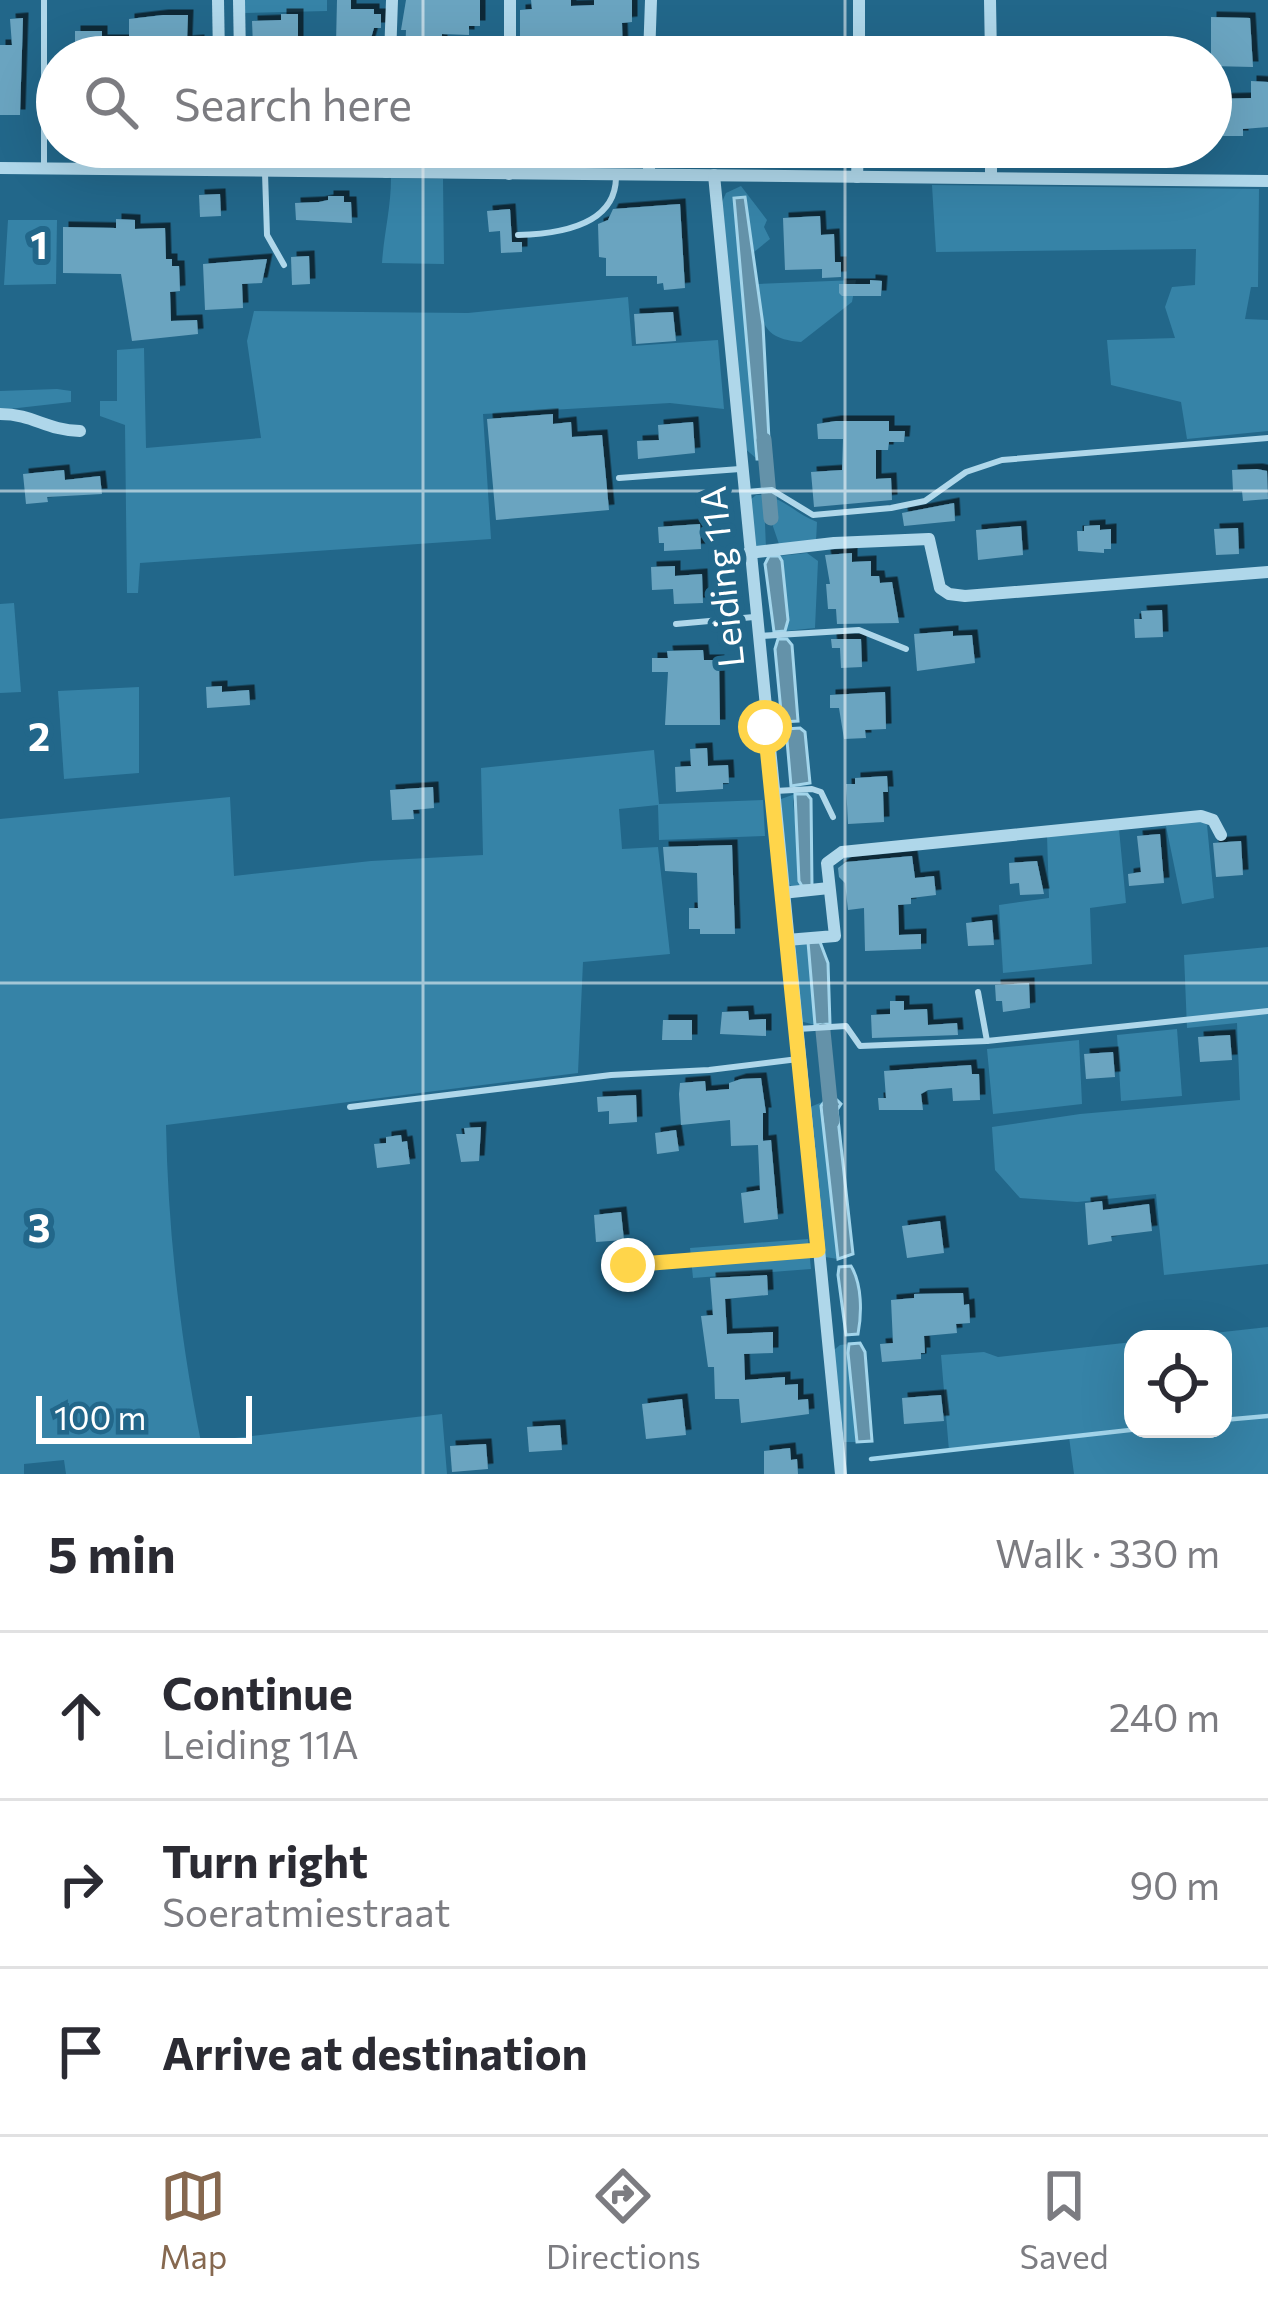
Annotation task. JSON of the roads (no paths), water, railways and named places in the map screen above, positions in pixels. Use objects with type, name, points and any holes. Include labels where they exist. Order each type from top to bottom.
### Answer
[{"type":"street","points":[[218,0],[219,36]]},
{"type":"street","points":[[239,0],[240,36]]},
{"type":"street","points":[[391,36],[392,0]]},
{"type":"street","points":[[510,0],[510,36]]},
{"type":"street","points":[[650,36],[651,0]]},
{"type":"street","points":[[859,0],[860,36]]},
{"type":"street","points":[[991,0],[991,36]]},
{"type":"street","points":[[0,168],[36,167]]},
{"type":"street","points":[[132,168],[1268,182]]},
{"type":"street","points":[[386,168],[386,172]]},
{"type":"street","points":[[509,168],[509,174]]},
{"type":"street","points":[[649,168],[649,174]]},
{"type":"street","points":[[857,168],[857,177]]},
{"type":"street","points":[[991,168],[991,178]]},
{"type":"street","name":"Leiding 11A","points":[[714,175],[841,1474]]},
{"type":"street","points":[[0,413],[24,414],[52,430],[80,431]]},
{"type":"street","points":[[751,553],[929,539],[940,588],[964,596],[1268,572]]},
{"type":"street","points":[[792,939],[835,936],[822,888],[827,863],[842,852],[1202,816],[1213,820],[1220,835]]},
{"type":"street","points":[[786,892],[822,888]]},
{"type":"lane","points":[[44,0],[44,36]]},
{"type":"lane","points":[[265,170],[267,235],[284,265]]},
{"type":"lane","points":[[518,235],[550,234],[590,219],[613,197],[616,174]]},
{"type":"lane","points":[[742,492],[772,490],[813,515],[891,508],[925,501],[980,464],[1268,438]]},
{"type":"lane","points":[[619,478],[740,469]]},
{"type":"lane","points":[[676,624],[754,617]]},
{"type":"lane","points":[[757,637],[859,630],[906,649]]},
{"type":"lane","points":[[772,792],[821,792],[833,817]]},
{"type":"lane","points":[[979,992],[987,1041]]},
{"type":"lane","points":[[801,1029],[846,1026],[860,1046],[987,1041],[1268,1011]]},
{"type":"lane","points":[[350,1107],[798,1059]]},
{"type":"lane","points":[[628,1265],[818,1250]]},
{"type":"waterway","points":[[764,440],[771,518]]},
{"type":"waterway","points":[[823,1031],[832,1121]]},
{"type":"waterway","points":[[1232,1419],[1268,1416]]},
{"type":"waterway","points":[[871,1459],[1124,1431]]}]
